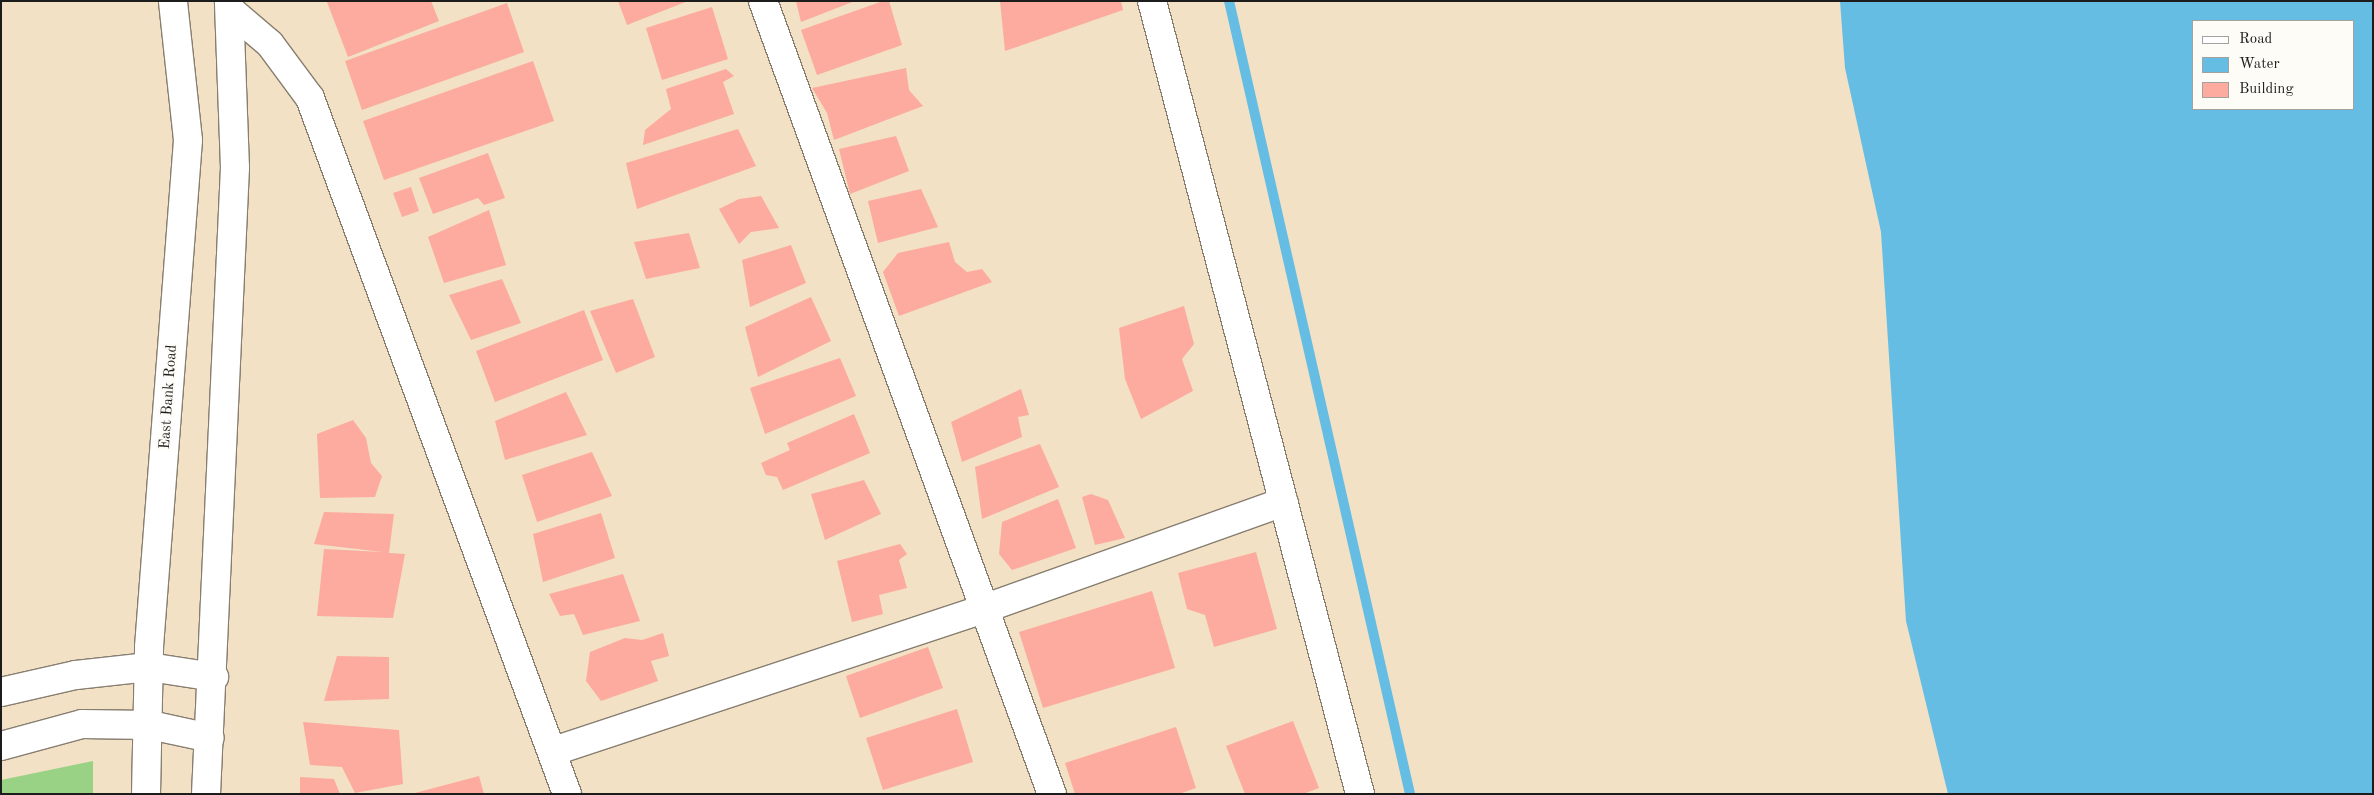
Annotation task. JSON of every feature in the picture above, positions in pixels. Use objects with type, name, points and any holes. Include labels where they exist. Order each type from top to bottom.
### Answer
[{"type":"street","name":"East Bank Road","points":[[146,794],[150,725],[149,667],[188,140],[173,1]]},
{"type":"street","points":[[763,1],[1052,794]]},
{"type":"street","points":[[1152,1],[1360,794]]},
{"type":"street","points":[[206,794],[214,677],[235,168],[229,6]]},
{"type":"street","points":[[229,6],[270,44],[310,98],[554,750],[567,794]]},
{"type":"street","points":[[554,750],[984,609],[1284,502]]},
{"type":"street","points":[[1,692],[76,675],[149,667],[214,677]]},
{"type":"street","points":[[1,746],[82,724],[150,725],[210,738]]},
{"type":"green space","points":[[93,761],[93,794],[1,794],[1,780]]},
{"type":"water","points":[[1840,1],[2373,1],[2373,794],[1948,794],[1906,621],[1881,232],[1845,68]]},
{"type":"building","points":[[431,1],[439,21],[348,57],[327,2]]},
{"type":"building","points":[[618,1],[688,1],[627,25]]},
{"type":"building","points":[[796,1],[855,1],[801,22]]},
{"type":"building","points":[[883,1],[889,1],[902,45],[817,75],[801,30]]},
{"type":"building","points":[[1000,1],[1121,1],[1123,10],[1005,51]]},
{"type":"building","points":[[507,3],[524,52],[362,110],[345,61]]},
{"type":"building","points":[[712,7],[728,59],[662,80],[646,28]]},
{"type":"building","points":[[533,61],[554,121],[384,180],[363,121]]},
{"type":"building","points":[[906,68],[909,90],[923,106],[834,140],[827,113],[812,88]]},
{"type":"building","points":[[726,69],[734,76],[723,82],[734,114],[643,145],[645,130],[671,109],[666,89]]},
{"type":"building","points":[[738,129],[756,166],[637,209],[626,163]]},
{"type":"building","points":[[896,136],[909,171],[850,194],[839,149]]},
{"type":"building","points":[[488,153],[505,198],[484,205],[478,198],[433,214],[419,178]]},
{"type":"building","points":[[411,187],[419,211],[402,217],[393,193]]},
{"type":"building","points":[[921,189],[938,227],[878,243],[868,201]]},
{"type":"building","points":[[761,196],[779,228],[751,232],[739,244],[719,209],[739,199]]},
{"type":"building","points":[[489,210],[506,265],[444,283],[428,237]]},
{"type":"building","points":[[689,233],[700,268],[646,279],[634,242]]},
{"type":"building","points":[[949,242],[955,262],[967,272],[982,269],[992,282],[899,316],[883,272],[898,253]]},
{"type":"building","points":[[791,245],[806,283],[750,307],[742,260]]},
{"type":"building","points":[[502,279],[521,323],[471,340],[449,295]]},
{"type":"building","points":[[811,297],[831,341],[758,377],[745,327]]},
{"type":"building","points":[[633,299],[655,357],[616,373],[590,311]]},
{"type":"building","points":[[1184,306],[1194,344],[1182,359],[1193,391],[1141,419],[1125,379],[1119,328]]},
{"type":"building","points":[[584,310],[603,360],[495,402],[476,351]]},
{"type":"building","points":[[840,358],[856,396],[765,434],[750,388]]},
{"type":"building","points":[[1021,389],[1029,415],[1018,417],[1022,437],[962,462],[951,422]]},
{"type":"building","points":[[566,392],[587,435],[505,460],[495,421]]},
{"type":"building","points":[[854,414],[870,453],[783,490],[777,477],[766,475],[761,463],[790,450],[787,443]]},
{"type":"building","points":[[353,420],[366,438],[371,463],[382,476],[375,497],[320,498],[317,434]]},
{"type":"building","points":[[1040,444],[1059,487],[982,519],[975,467]]},
{"type":"building","points":[[592,452],[612,496],[537,522],[522,475]]},
{"type":"building","points":[[864,480],[881,514],[825,540],[811,494]]},
{"type":"building","points":[[1091,494],[1108,500],[1125,538],[1095,545],[1082,497]]},
{"type":"building","points":[[1058,499],[1076,548],[1012,570],[999,554],[1002,522]]},
{"type":"building","points":[[324,512],[394,514],[389,553],[405,554],[393,618],[317,616],[324,549],[383,552],[314,544]]},
{"type":"building","points":[[601,513],[615,558],[543,582],[533,534]]},
{"type":"building","points":[[900,544],[907,554],[899,560],[907,588],[879,595],[883,614],[852,622],[837,561]]},
{"type":"building","points":[[1256,552],[1277,629],[1214,647],[1205,615],[1187,609],[1178,573]]},
{"type":"building","points":[[623,574],[640,621],[583,635],[574,614],[560,616],[549,594]]},
{"type":"building","points":[[1152,591],[1175,668],[1043,708],[1019,632]]},
{"type":"building","points":[[663,633],[669,656],[651,661],[658,681],[601,701],[586,681],[590,652],[625,638],[642,640]]},
{"type":"building","points":[[928,647],[943,688],[860,718],[846,676]]},
{"type":"building","points":[[337,656],[389,657],[389,699],[324,701]]},
{"type":"building","points":[[957,709],[973,762],[883,790],[866,738]]},
{"type":"building","points":[[1293,721],[1319,788],[1303,794],[1245,794],[1226,746]]},
{"type":"building","points":[[303,722],[399,730],[403,784],[355,793],[342,767],[310,765]]},
{"type":"building","points":[[1176,727],[1196,788],[1179,794],[1075,794],[1065,763]]},
{"type":"building","points":[[479,776],[484,794],[415,793]]},
{"type":"building","points":[[300,777],[334,779],[340,794],[300,794]]},
{"type":"waterway","points":[[1229,1],[1410,794]]}]
